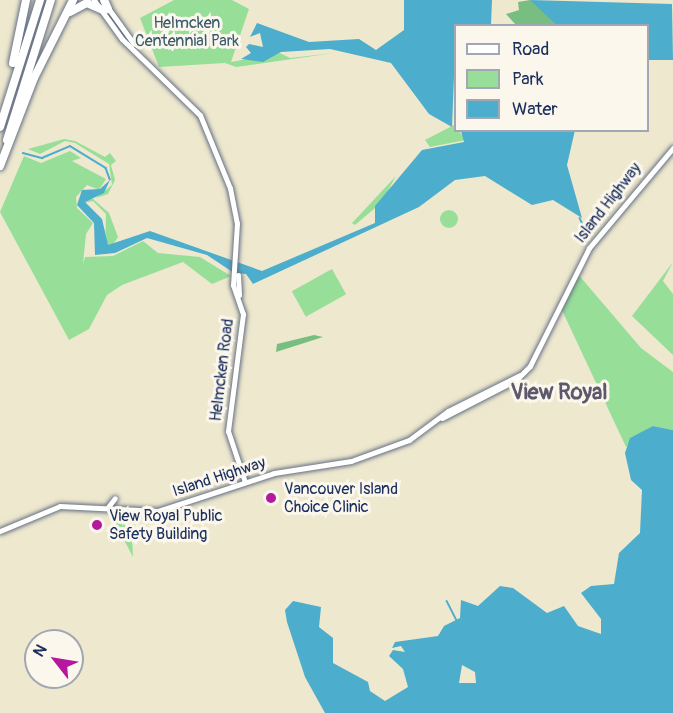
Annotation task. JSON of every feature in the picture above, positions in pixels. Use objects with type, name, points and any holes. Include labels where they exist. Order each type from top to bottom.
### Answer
[{"type":"highway","points":[[0,126],[26,0]]},
{"type":"highway","points":[[0,126],[40,0]]},
{"type":"highway","points":[[0,166],[51,0]]},
{"type":"highway","points":[[0,166],[64,17],[74,0]]},
{"type":"highway","points":[[64,17],[82,4],[105,10],[103,0]]},
{"type":"main road","points":[[94,0],[125,31],[121,37]]},
{"type":"main road","points":[[105,10],[121,37],[130,40]]},
{"type":"main road","name":"Helmcken Road","points":[[125,31],[138,51],[200,115],[233,198],[238,285],[243,321],[228,431],[245,482]]},
{"type":"main road","name":"Island Highway","points":[[0,531],[60,506],[158,511],[255,479],[358,459],[409,440],[441,418],[520,375],[534,360],[590,248],[673,147]]},
{"type":"main road","points":[[242,472],[255,479]]},
{"type":"main road","points":[[108,507],[116,498],[117,508]]},
{"type":"green space","name":"Helmcken Centennial Park","points":[[174,0],[232,0],[249,9],[231,62],[280,53],[290,58],[334,53],[236,67],[225,63],[159,67],[140,18]]},
{"type":"green space","points":[[530,0],[555,24],[515,24],[506,14],[519,10],[518,2]]},
{"type":"green space","points":[[454,125],[454,132],[460,132],[466,140],[430,147],[425,140]]},
{"type":"green space","points":[[64,139],[75,141],[105,157],[110,153],[116,161],[111,165],[115,180],[108,194],[96,198],[112,185],[109,164],[75,143],[65,141],[40,154],[28,149]]},
{"type":"green space","points":[[70,151],[81,158],[72,161],[106,179],[99,190],[87,185],[76,197],[77,208],[93,223],[86,234],[83,264],[85,257],[113,256],[143,241],[158,253],[200,257],[231,276],[212,284],[183,262],[122,285],[107,295],[89,329],[69,340],[0,212],[24,156],[41,163]]},
{"type":"green space","points":[[396,176],[381,203],[355,225],[352,223]]},
{"type":"green space","points":[[85,197],[92,198],[109,213],[118,237],[112,246],[105,249],[106,214],[93,201],[84,203]]},
{"type":"green space","points":[[445,210],[453,210],[458,215],[456,226],[445,228],[440,223],[440,215]]},
{"type":"green space","points":[[673,262],[663,281],[673,294],[673,355],[632,316]]},
{"type":"green space","points":[[332,269],[346,294],[306,317],[292,291]]},
{"type":"green space","points":[[577,273],[641,348],[673,372],[673,430],[653,426],[626,447],[561,308]]},
{"type":"green space","points":[[314,335],[323,337],[276,352],[277,344]]},
{"type":"green space","points":[[111,515],[122,516],[132,535],[133,557]]},
{"type":"water","points":[[404,0],[492,0],[491,24],[454,24],[452,127],[429,114],[391,63],[330,49],[281,52],[263,62],[241,59],[251,53],[246,47],[249,44],[263,47],[260,33],[250,37],[257,23],[309,42],[359,39],[376,50],[404,30]]},
{"type":"water","points":[[530,0],[672,4],[673,60],[649,60],[649,24],[555,24]]},
{"type":"water","points":[[461,132],[575,132],[567,165],[582,218],[553,200],[532,205],[485,176],[455,180],[419,207],[253,284],[246,274],[234,273],[207,255],[147,238],[115,253],[95,255],[94,223],[77,205],[82,190],[100,189],[110,180],[104,193],[85,202],[102,219],[108,245],[150,231],[262,271],[375,223],[375,206],[422,150],[464,142]]},
{"type":"water","points":[[653,426],[673,430],[673,713],[325,713],[305,677],[287,622],[285,610],[293,601],[321,607],[319,627],[333,638],[333,663],[368,682],[370,691],[385,701],[408,687],[403,669],[389,656],[393,650],[405,652],[401,646],[392,648],[395,642],[438,636],[444,626],[460,618],[461,600],[478,606],[500,586],[513,588],[547,613],[564,606],[578,626],[601,634],[601,619],[581,593],[591,586],[614,584],[619,553],[640,533],[642,490],[631,480],[625,453],[630,438]],"holes":[[[462,665],[475,672],[476,683],[459,683]]]},
{"type":"waterway","points":[[23,153],[42,158],[70,146],[106,168],[110,179]]},
{"type":"waterway","points":[[580,218],[588,236]]},
{"type":"waterway","points":[[447,601],[457,621]]},
{"type":"place","name":"Vancouver Island Choice Clinic","points":[[271,498]]},
{"type":"place","name":"View Royal Public Safety Building","points":[[97,525]]},
{"type":"district","name":"View Royal","points":[[559,393]]}]
